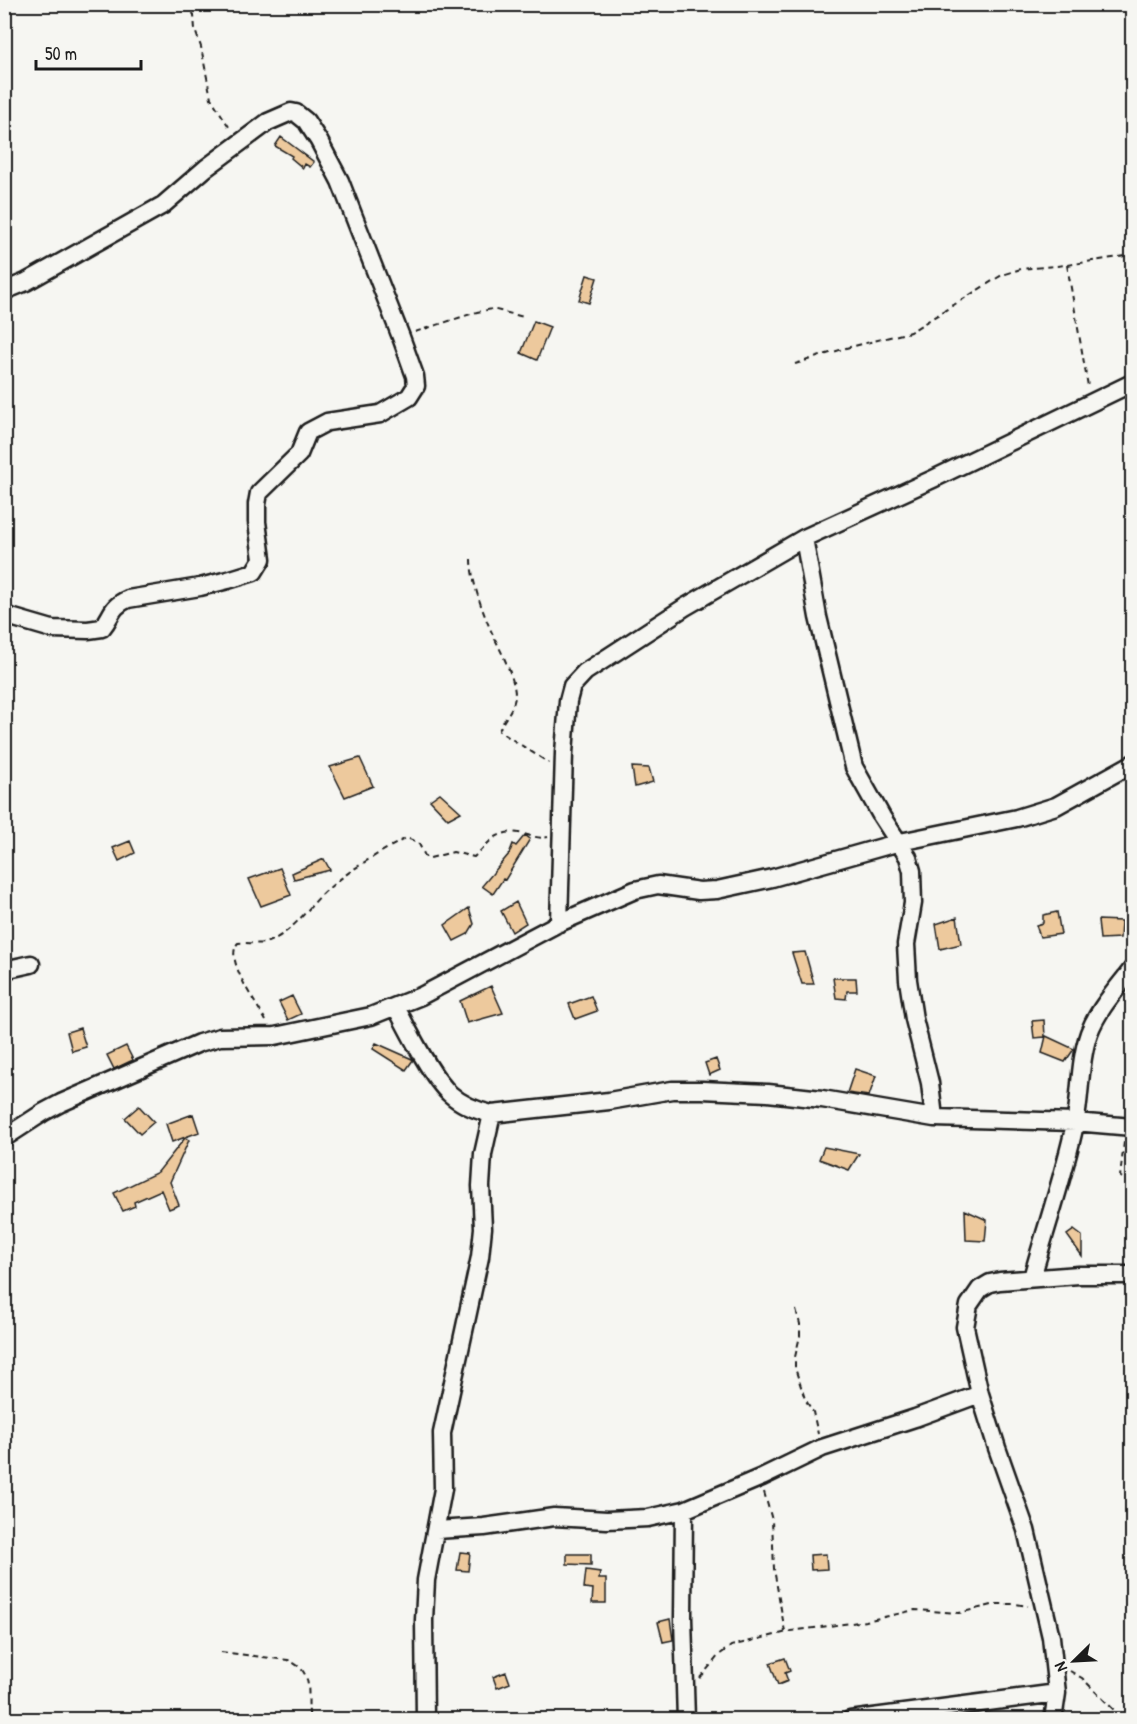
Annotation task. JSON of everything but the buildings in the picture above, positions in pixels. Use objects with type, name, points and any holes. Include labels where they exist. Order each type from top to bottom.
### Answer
[{"type":"street","points":[[4,291],[26,282],[163,205],[240,142],[273,119],[291,112],[296,113],[306,122],[319,141],[340,181],[401,337],[415,376],[416,386],[409,397],[380,414],[327,422],[308,432],[299,454],[260,493],[257,504],[257,522],[262,559],[254,572],[200,587],[128,599],[119,603],[110,612],[102,628],[52,629],[4,615]]},
{"type":"street","points":[[559,923],[563,773],[568,701],[572,686],[585,672],[685,607],[804,538],[933,480],[1132,383]]},
{"type":"street","points":[[804,538],[818,616],[854,767],[882,817],[900,842],[912,871],[913,891],[906,944],[908,980],[914,1019],[930,1083],[934,1118]]},
{"type":"street","points":[[4,1138],[44,1112],[182,1049],[220,1036],[275,1036],[370,1016],[396,1007],[470,971],[559,923],[636,890],[658,885],[699,891],[717,890],[772,878],[900,842],[1036,813],[1056,806],[1132,764]]},
{"type":"street","points":[[4,970],[32,964]]},
{"type":"street","points":[[1032,1278],[1063,1174],[1075,1122],[1089,1033],[1097,1016],[1132,969]]},
{"type":"street","points":[[396,1007],[450,1095],[478,1111],[492,1114],[609,1101],[672,1090],[702,1090],[768,1093],[822,1099],[934,1118],[1075,1122],[1129,1127]]},
{"type":"street","points":[[425,1719],[426,1580],[443,1489],[442,1433],[480,1257],[483,1228],[481,1186],[483,1154],[492,1114]]},
{"type":"street","points":[[1053,1719],[1058,1693],[1047,1616],[1026,1530],[980,1394],[965,1327],[969,1305],[980,1289],[990,1283],[1079,1275],[1132,1275]]},
{"type":"street","points":[[436,1530],[484,1527],[555,1517],[607,1520],[648,1518],[684,1510],[762,1477],[822,1448],[980,1394]]},
{"type":"street","points":[[684,1510],[686,1719]]},
{"type":"street","points":[[850,1719],[1058,1693]]},
{"type":"path","points":[[187,4],[194,15],[211,98],[240,142]]},
{"type":"path","points":[[795,364],[910,332],[1002,274],[1022,269],[1132,255]]},
{"type":"path","points":[[1066,265],[1092,403]]},
{"type":"path","points":[[401,337],[492,309],[524,317]]},
{"type":"path","points":[[471,559],[472,572],[483,613],[501,652],[515,694],[512,708],[499,730],[563,773]]},
{"type":"path","points":[[275,1036],[241,977],[233,958],[234,948],[238,943],[258,944],[270,941],[300,918],[340,879],[406,838],[418,842],[426,858],[453,852],[474,857],[489,840],[498,834],[517,833],[544,838],[550,833]]},
{"type":"path","points":[[1129,1127],[1120,1177],[1132,1180]]},
{"type":"path","points":[[795,1310],[800,1324],[800,1336],[795,1368],[805,1400],[813,1412],[822,1448]]},
{"type":"path","points":[[762,1477],[771,1520],[774,1569],[785,1632]]},
{"type":"path","points":[[685,1692],[709,1669],[724,1650],[740,1642],[785,1632],[866,1621],[915,1610],[959,1613],[996,1604],[1028,1606],[1047,1616]]},
{"type":"path","points":[[221,1652],[288,1660],[297,1664],[308,1680],[310,1719]]},
{"type":"path","points":[[1055,1661],[1082,1678],[1124,1719]]}]
